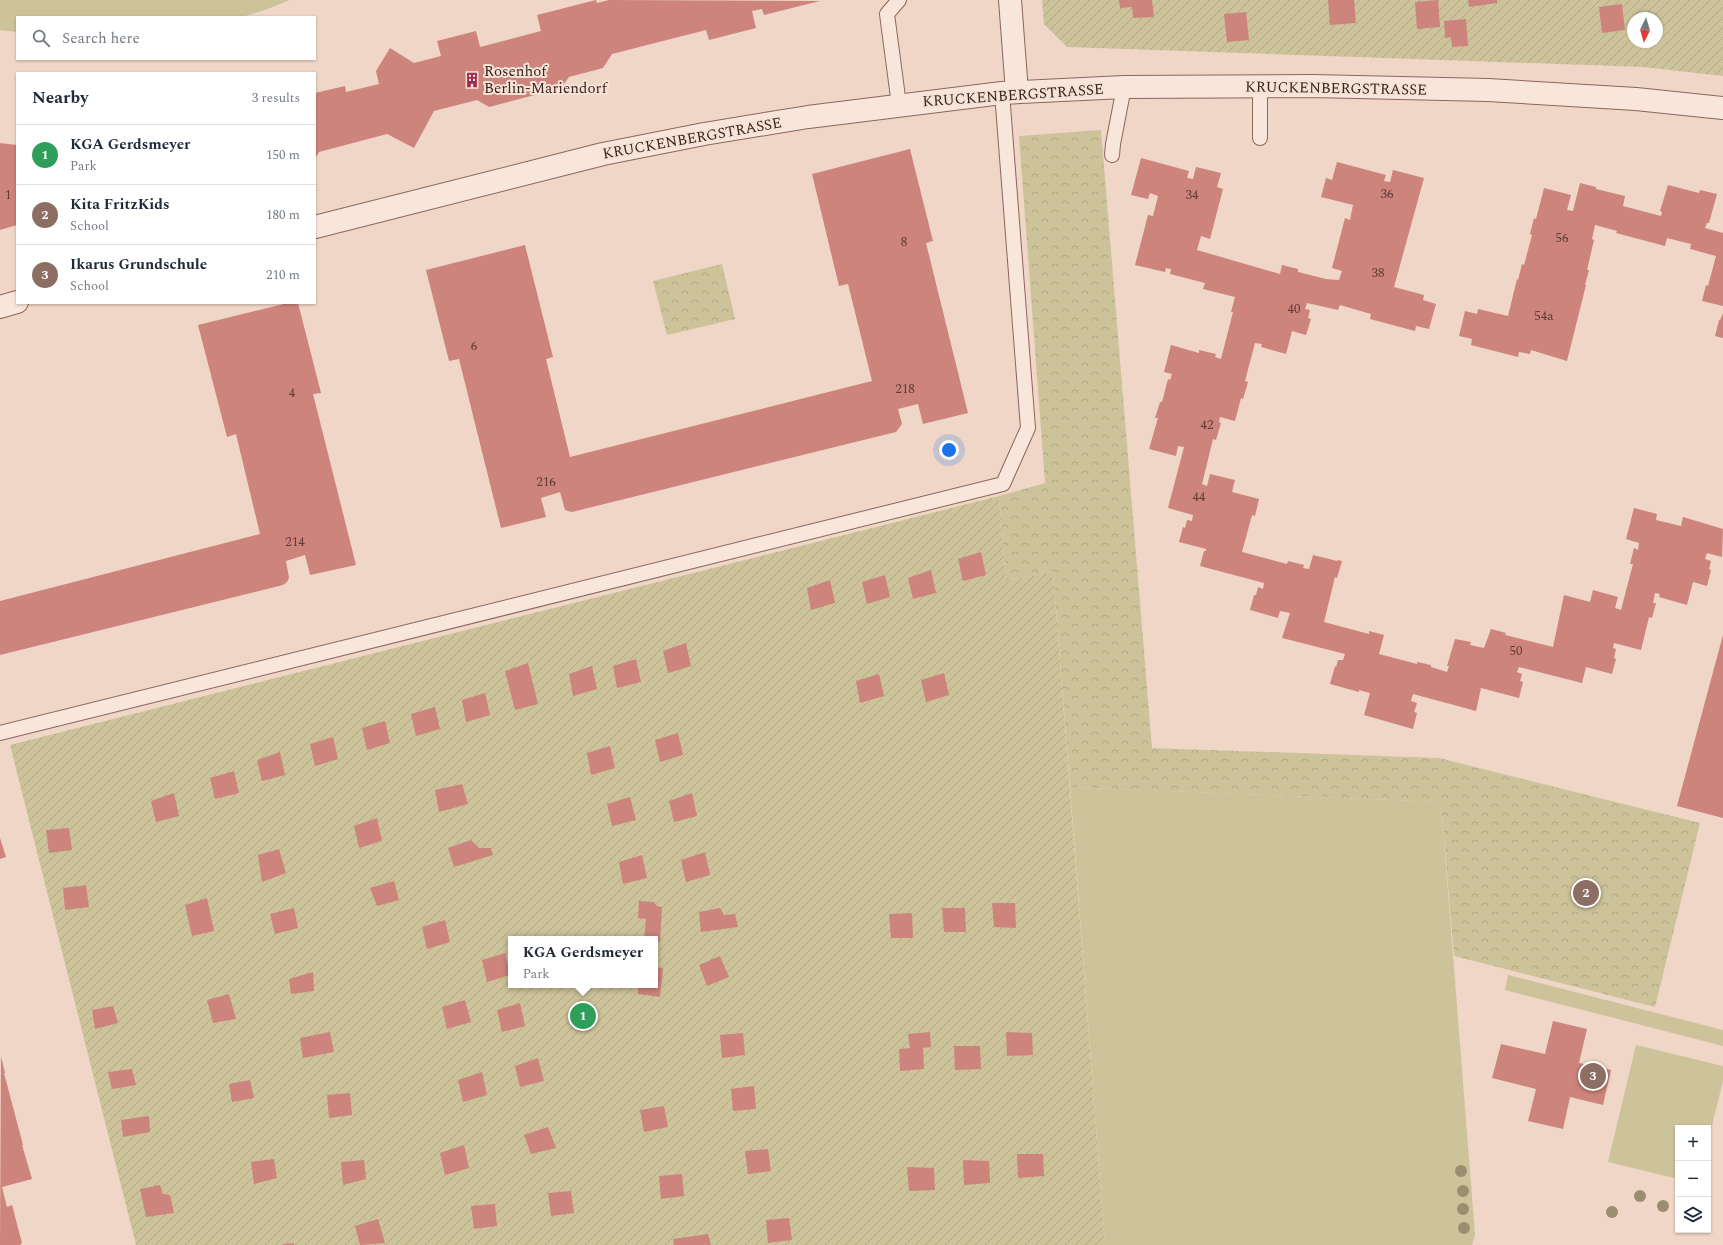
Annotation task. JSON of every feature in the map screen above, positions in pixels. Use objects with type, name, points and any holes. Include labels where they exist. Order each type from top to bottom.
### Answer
[{"type":"street","points":[[1010,0],[1010,92]]},
{"type":"street","name":"KRUCKENBERGSTRASSE","points":[[316,228],[603,154],[801,118],[1010,92],[1124,87],[1260,86],[1488,90],[1628,99],[1723,108]]},
{"type":"street","points":[[0,307],[16,302]]},
{"type":"lane","points":[[899,0],[887,14],[899,105]]},
{"type":"lane","points":[[1260,86],[1260,138]]},
{"type":"lane","points":[[1112,155],[1124,87]]},
{"type":"lane","points":[[0,733],[1003,484],[1028,428],[1010,92]]},
{"type":"green space","points":[[0,0],[290,0],[245,16],[16,16],[16,32],[0,30]]},
{"type":"green space","points":[[1042,0],[1723,0],[1723,76],[1643,67],[1067,47],[1044,24]]},
{"type":"green space","points":[[1101,130],[1152,748],[1439,758],[1700,823],[1655,1007],[1454,956],[1441,802],[1070,787],[1053,572],[1006,581],[999,496],[1045,483],[1019,136]]},
{"type":"green space","points":[[722,264],[735,319],[667,335],[653,281]]},
{"type":"green space","points":[[999,496],[1006,581],[1053,572],[1105,1245],[136,1245],[10,745]]},
{"type":"green space","points":[[1070,787],[1441,802],[1475,1235],[1472,1245],[1105,1245]]},
{"type":"green space","points":[[1508,975],[1723,1030],[1723,1046],[1505,990]]},
{"type":"green space","points":[[1636,1045],[1723,1066],[1723,1081],[1711,1130],[1711,1125],[1675,1125],[1675,1178],[1608,1162]]},
{"type":"building","name":"Rosenhof Berlin-Mariendorf","points":[[596,0],[597,3],[609,0],[820,1],[764,15],[762,9],[752,11],[756,28],[709,40],[706,30],[612,54],[603,68],[569,77],[561,88],[489,107],[477,100],[434,111],[414,148],[387,134],[319,152],[316,157],[316,93],[345,86],[346,92],[379,84],[376,71],[390,48],[414,63],[441,56],[437,41],[476,31],[480,47],[541,31],[537,15]]},
{"type":"building","points":[[1119,0],[1152,0],[1154,17],[1133,18],[1132,7],[1120,8]]},
{"type":"building","points":[[1328,0],[1354,0],[1356,23],[1330,25]]},
{"type":"building","points":[[1438,0],[1440,27],[1417,29],[1415,2]]},
{"type":"building","points":[[1468,0],[1497,0],[1497,3],[1469,7]]},
{"type":"building","points":[[1622,4],[1625,30],[1602,33],[1599,7]]},
{"type":"building","points":[[1246,12],[1249,40],[1227,42],[1224,14]]},
{"type":"building","points":[[1466,19],[1468,46],[1452,47],[1451,37],[1445,38],[1444,21]]},
{"type":"building","points":[[0,143],[16,145],[16,225],[0,230]]},
{"type":"building","points":[[910,149],[933,241],[926,243],[968,413],[923,424],[918,404],[898,409],[902,424],[896,432],[572,512],[565,510],[560,492],[541,498],[546,517],[501,528],[459,359],[449,361],[426,270],[525,245],[553,357],[546,359],[570,457],[872,381],[848,284],[839,286],[812,174]]},
{"type":"building","points":[[1141,158],[1189,171],[1187,178],[1193,179],[1196,167],[1221,173],[1217,187],[1223,189],[1210,239],[1201,236],[1197,250],[1280,274],[1282,265],[1298,269],[1298,272],[1326,279],[1339,280],[1342,271],[1332,268],[1345,218],[1350,220],[1353,205],[1321,197],[1326,178],[1332,180],[1337,162],[1386,175],[1384,181],[1390,182],[1393,170],[1424,178],[1394,287],[1424,295],[1423,300],[1436,304],[1429,329],[1416,326],[1415,331],[1370,319],[1371,314],[1340,305],[1338,310],[1307,303],[1305,309],[1310,310],[1308,318],[1311,319],[1306,335],[1292,331],[1286,354],[1261,347],[1262,344],[1255,343],[1245,381],[1248,382],[1243,399],[1241,398],[1235,421],[1220,417],[1219,422],[1221,423],[1216,440],[1213,439],[1202,484],[1207,486],[1210,474],[1235,480],[1232,492],[1259,499],[1255,516],[1252,515],[1242,552],[1287,564],[1288,561],[1304,565],[1303,568],[1309,569],[1313,555],[1342,561],[1337,578],[1335,577],[1324,622],[1369,634],[1369,631],[1384,635],[1379,654],[1417,664],[1417,662],[1431,665],[1431,667],[1447,672],[1449,666],[1447,666],[1455,639],[1471,642],[1470,645],[1484,648],[1491,629],[1506,633],[1505,635],[1553,647],[1564,595],[1590,602],[1593,590],[1618,597],[1615,608],[1621,610],[1633,564],[1630,564],[1634,548],[1638,550],[1639,543],[1626,539],[1634,508],[1657,514],[1656,520],[1681,526],[1683,517],[1723,529],[1722,557],[1707,553],[1705,559],[1711,561],[1709,569],[1711,570],[1707,586],[1693,582],[1687,605],[1659,597],[1660,594],[1655,593],[1653,603],[1656,603],[1652,618],[1649,617],[1641,650],[1614,643],[1613,648],[1616,649],[1614,658],[1616,659],[1612,674],[1586,667],[1582,683],[1519,667],[1517,672],[1522,674],[1520,681],[1523,682],[1519,698],[1481,688],[1476,711],[1413,694],[1411,701],[1417,703],[1414,712],[1417,713],[1413,729],[1364,715],[1370,693],[1359,690],[1359,692],[1330,684],[1338,660],[1343,660],[1345,654],[1282,638],[1290,613],[1280,611],[1278,618],[1250,610],[1258,587],[1263,589],[1264,583],[1200,566],[1204,551],[1206,551],[1206,549],[1179,542],[1183,527],[1185,528],[1187,520],[1192,521],[1193,515],[1168,508],[1184,447],[1178,446],[1176,456],[1149,449],[1158,418],[1155,418],[1160,402],[1162,402],[1168,379],[1170,380],[1172,374],[1164,372],[1171,345],[1199,353],[1199,350],[1216,354],[1215,357],[1221,359],[1233,312],[1231,312],[1235,297],[1203,289],[1205,283],[1170,274],[1171,269],[1166,268],[1165,272],[1135,265],[1148,215],[1153,216],[1158,196],[1150,193],[1148,199],[1131,195]]},
{"type":"building","points":[[1580,183],[1596,187],[1596,189],[1625,196],[1623,206],[1661,216],[1662,212],[1660,211],[1668,185],[1699,193],[1700,190],[1717,194],[1709,223],[1707,223],[1705,228],[1723,233],[1723,306],[1702,301],[1706,285],[1708,286],[1716,256],[1690,249],[1691,244],[1667,238],[1665,246],[1616,233],[1617,231],[1595,225],[1592,239],[1594,240],[1587,270],[1589,270],[1586,285],[1567,361],[1531,350],[1530,354],[1519,352],[1518,357],[1471,345],[1472,339],[1459,336],[1465,311],[1477,314],[1478,309],[1508,316],[1517,279],[1518,280],[1522,264],[1524,265],[1532,235],[1530,234],[1534,218],[1536,219],[1544,188],[1571,195],[1567,210],[1573,211]]},
{"type":"building","points":[[284,304],[298,304],[321,393],[313,394],[356,565],[310,575],[305,555],[286,561],[289,578],[283,585],[0,655],[0,601],[260,534],[236,434],[227,437],[198,325]]},
{"type":"building","points":[[1723,313],[1723,338],[1715,336],[1719,320]]},
{"type":"building","points":[[981,552],[986,575],[963,581],[958,559]]},
{"type":"building","points":[[931,570],[936,593],[913,599],[908,578]]},
{"type":"building","points":[[885,575],[890,597],[867,604],[862,582]]},
{"type":"building","points":[[830,580],[835,603],[811,610],[807,588]]},
{"type":"building","points":[[1723,635],[1723,818],[1677,806]]},
{"type":"building","points":[[686,643],[691,666],[668,673],[663,651]]},
{"type":"building","points":[[636,659],[641,682],[617,688],[613,666]]},
{"type":"building","points":[[528,663],[538,704],[515,710],[505,671]]},
{"type":"building","points":[[592,666],[597,689],[573,696],[569,674]]},
{"type":"building","points":[[944,673],[949,695],[926,702],[921,680]]},
{"type":"building","points":[[879,674],[884,696],[860,703],[856,681]]},
{"type":"building","points":[[485,693],[490,715],[466,722],[462,700]]},
{"type":"building","points":[[435,707],[440,729],[416,736],[411,714]]},
{"type":"building","points":[[385,721],[390,743],[367,750],[362,728]]},
{"type":"building","points":[[678,733],[683,755],[660,762],[655,740]]},
{"type":"building","points":[[333,737],[338,759],[315,766],[310,744]]},
{"type":"building","points":[[610,746],[615,768],[591,775],[587,753]]},
{"type":"building","points":[[280,752],[285,775],[262,781],[257,760]]},
{"type":"building","points":[[234,771],[239,793],[215,799],[210,778]]},
{"type":"building","points":[[462,784],[468,804],[439,812],[435,790]]},
{"type":"building","points":[[174,793],[179,816],[156,822],[151,801]]},
{"type":"building","points":[[692,793],[697,816],[674,822],[669,801]]},
{"type":"building","points":[[630,797],[636,820],[612,826],[607,804]]},
{"type":"building","points":[[377,818],[382,841],[359,848],[354,826]]},
{"type":"building","points":[[69,828],[72,850],[49,853],[46,830]]},
{"type":"building","points":[[0,838],[6,857],[0,859]]},
{"type":"building","points":[[471,840],[479,848],[491,848],[493,855],[454,867],[448,848]]},
{"type":"building","points":[[279,849],[286,873],[262,882],[258,855]]},
{"type":"building","points":[[705,852],[710,875],[686,882],[681,860]]},
{"type":"building","points":[[642,855],[647,878],[623,884],[619,862]]},
{"type":"building","points":[[394,881],[399,900],[377,906],[370,888]]},
{"type":"building","points":[[86,885],[89,907],[65,910],[63,888]]},
{"type":"building","points":[[207,898],[214,931],[192,936],[185,905]]},
{"type":"building","points":[[639,901],[654,902],[657,906],[662,907],[660,942],[658,942],[658,936],[644,936],[646,919],[638,918]]},
{"type":"building","points":[[992,903],[1015,903],[1016,928],[994,927]]},
{"type":"building","points":[[294,908],[298,928],[275,934],[270,914]]},
{"type":"building","points":[[720,908],[724,915],[735,914],[738,927],[701,932],[699,912]]},
{"type":"building","points":[[942,908],[965,908],[966,932],[944,932]]},
{"type":"building","points":[[912,913],[913,938],[891,938],[889,914]]},
{"type":"building","points":[[445,920],[450,942],[427,949],[422,927]]},
{"type":"building","points":[[505,953],[508,966],[508,976],[487,982],[482,960]]},
{"type":"building","points":[[720,956],[729,977],[707,986],[699,965]]},
{"type":"building","points":[[658,967],[663,968],[660,997],[638,994],[638,988],[658,988]]},
{"type":"building","points":[[313,972],[314,991],[291,994],[289,979]]},
{"type":"building","points":[[229,994],[236,1019],[213,1023],[207,1000]]},
{"type":"building","points":[[465,1000],[471,1022],[447,1029],[442,1007]]},
{"type":"building","points":[[520,1003],[525,1026],[502,1032],[497,1010]]},
{"type":"building","points":[[113,1006],[118,1023],[95,1029],[92,1010]]},
{"type":"building","points":[[1553,1021],[1587,1029],[1579,1063],[1611,1070],[1603,1105],[1570,1097],[1563,1129],[1528,1121],[1536,1089],[1492,1078],[1501,1044],[1545,1054]]},
{"type":"building","points":[[330,1032],[334,1052],[303,1058],[300,1038]]},
{"type":"building","points":[[930,1032],[931,1047],[923,1048],[924,1069],[900,1071],[899,1049],[910,1048],[908,1034]]},
{"type":"building","points":[[1006,1032],[1032,1033],[1033,1055],[1007,1056]]},
{"type":"building","points":[[743,1033],[745,1055],[722,1058],[720,1035]]},
{"type":"building","points":[[954,1046],[980,1046],[981,1069],[955,1070]]},
{"type":"building","points":[[1,1056],[22,1145],[32,1179],[2,1187],[7,1207],[12,1205],[22,1243],[20,1245],[0,1245]]},
{"type":"building","points":[[538,1058],[544,1081],[520,1087],[515,1066]]},
{"type":"building","points":[[132,1069],[136,1085],[112,1089],[108,1072]]},
{"type":"building","points":[[482,1072],[487,1095],[463,1102],[458,1080]]},
{"type":"building","points":[[250,1080],[254,1098],[232,1102],[229,1084]]},
{"type":"building","points":[[754,1086],[756,1109],[733,1111],[731,1089]]},
{"type":"building","points":[[350,1093],[352,1115],[329,1118],[327,1095]]},
{"type":"building","points":[[664,1106],[668,1127],[644,1132],[640,1110]]},
{"type":"building","points":[[149,1116],[150,1132],[123,1137],[121,1120]]},
{"type":"building","points":[[548,1127],[556,1148],[531,1154],[524,1135]]},
{"type":"building","points":[[464,1145],[469,1168],[445,1175],[440,1153]]},
{"type":"building","points":[[768,1149],[771,1171],[748,1174],[745,1151]]},
{"type":"building","points":[[1017,1154],[1043,1154],[1044,1176],[1018,1178]]},
{"type":"building","points":[[274,1159],[277,1178],[254,1184],[251,1162]]},
{"type":"building","points":[[364,1160],[366,1179],[343,1185],[341,1162]]},
{"type":"building","points":[[963,1160],[989,1161],[990,1183],[964,1185]]},
{"type":"building","points":[[907,1167],[934,1168],[935,1190],[909,1191]]},
{"type":"building","points":[[682,1174],[684,1196],[661,1199],[659,1176]]},
{"type":"building","points":[[160,1185],[163,1194],[170,1195],[174,1213],[146,1217],[140,1189]]},
{"type":"building","points":[[571,1191],[574,1213],[551,1216],[548,1193]]},
{"type":"building","points":[[495,1204],[497,1226],[474,1229],[471,1206]]},
{"type":"building","points":[[789,1218],[792,1240],[768,1243],[766,1220]]},
{"type":"building","points":[[378,1219],[385,1243],[360,1245],[355,1226]]},
{"type":"building","points":[[708,1234],[711,1245],[674,1245],[673,1239]]},
{"type":"building","points":[[294,1243],[294,1245],[283,1245],[283,1244]]},
{"type":"place","name":"Rosenhof Berlin-Mariendorf","points":[[472,80]]},
{"type":"place","name":"Kita FritzKids","points":[[1586,893]]},
{"type":"place","name":"KGA Gerdsmeyer","points":[[583,1016]]},
{"type":"place","name":"Ikarus Grundschule","points":[[1593,1076]]}]
